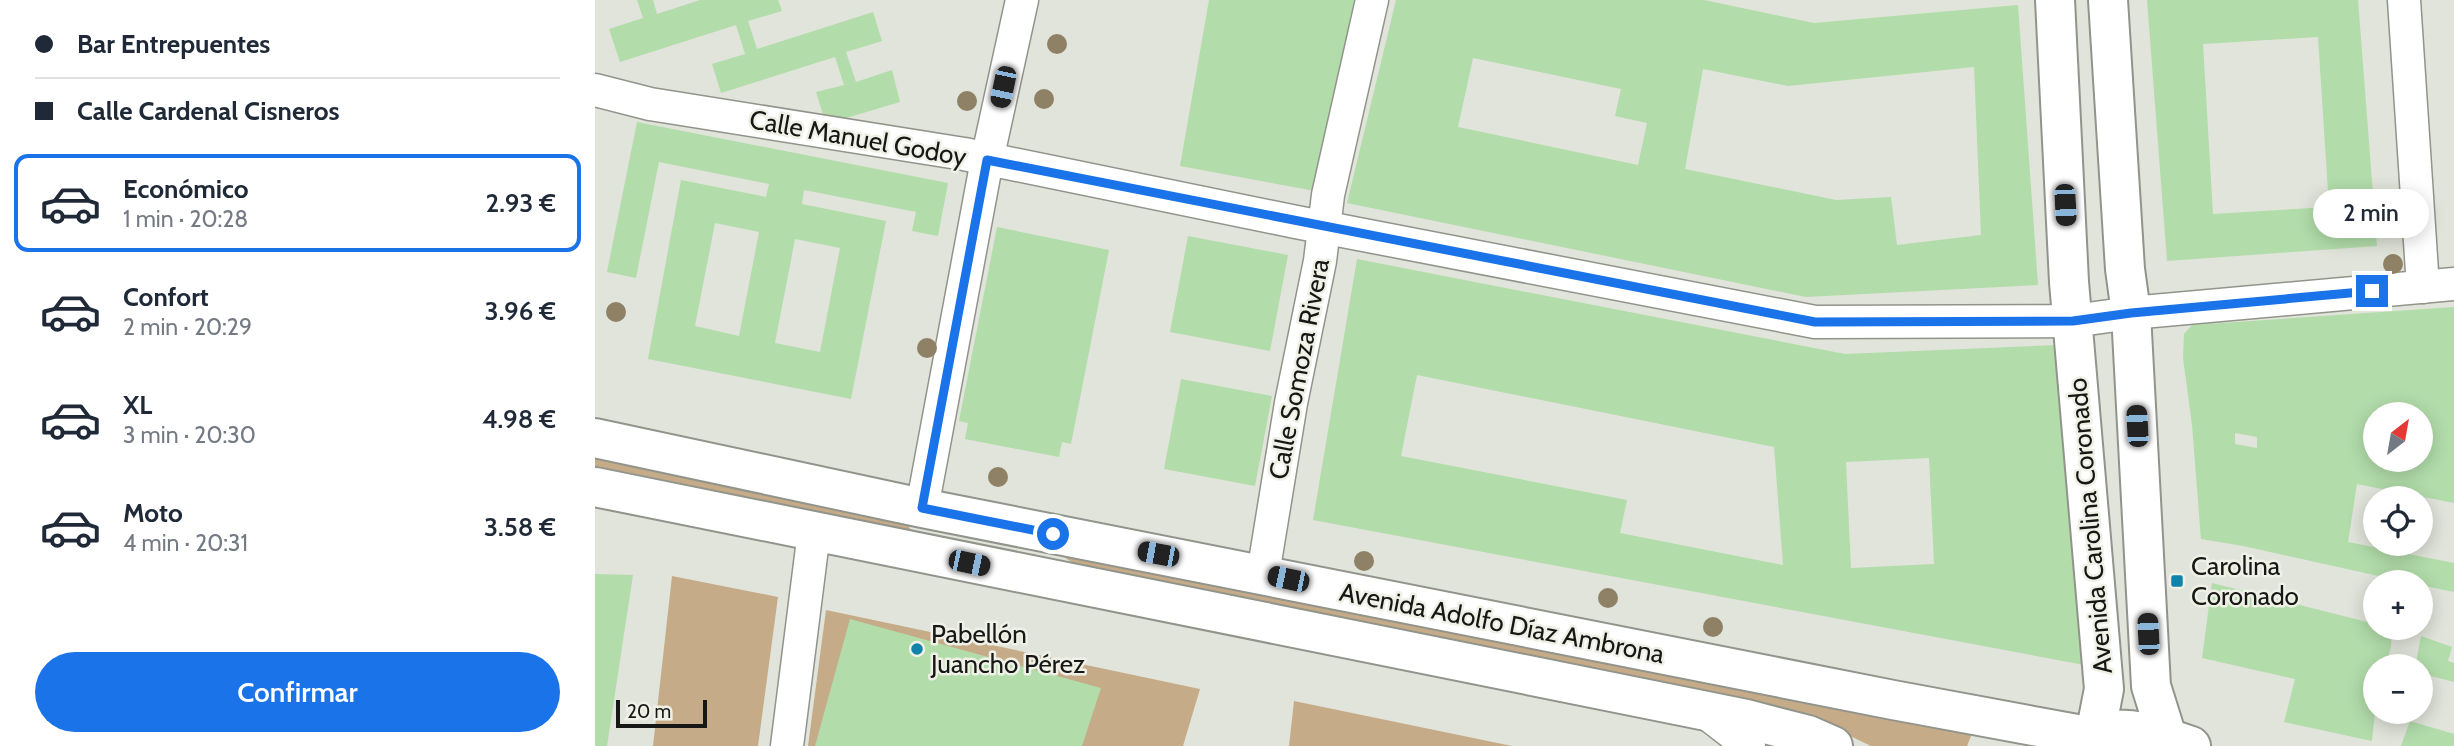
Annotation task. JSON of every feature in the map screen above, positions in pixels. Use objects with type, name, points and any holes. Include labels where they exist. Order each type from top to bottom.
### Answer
[{"type":"main road","name":"Avenida Carolina Coronado","points":[[2055,0],[2069,282],[2104,689],[2078,737]]},
{"type":"main road","name":"Avenida Carolina Coronado","points":[[2108,0],[2125,269],[2131,313],[2151,686],[2179,742]]},
{"type":"main road","name":"Avenida Adolfo Díaz Ambrona","points":[[595,438],[922,508],[2078,737],[2118,729],[2179,742]]},
{"type":"main road","name":"Avenida Adolfo Díaz Ambrona","points":[[595,487],[1701,709],[1808,735],[1833,746]]},
{"type":"main road","points":[[922,508],[928,528],[946,541],[1052,564],[1076,574],[1097,589]]},
{"type":"street","points":[[922,508],[987,160],[1022,0]]},
{"type":"street","name":"Calle Somoza Rivera","points":[[1263,574],[1291,403],[1325,228],[1328,195],[1371,0]]},
{"type":"street","points":[[2404,0],[2423,287]]},
{"type":"street","name":"Calle Manuel Godoy","points":[[595,90],[650,104],[987,160],[1815,322],[2073,321]]},
{"type":"street","points":[[2073,321],[2131,313],[2454,284]]},
{"type":"street","points":[[786,746],[814,532]]},
{"type":"street","points":[[1701,709],[1749,746]]},
{"type":"shaded area","points":[[595,452],[905,517],[914,538],[595,471]]},
{"type":"shaded area","points":[[1046,545],[1973,731],[1967,746],[1871,746],[1825,724],[1082,569]]},
{"type":"shaded area","points":[[672,576],[778,597],[758,746],[653,746]]},
{"type":"shaded area","name":"Pabellón Juancho Pérez","points":[[826,610],[1200,689],[1183,746],[808,746]]},
{"type":"shaded area","points":[[1294,701],[1512,746],[1289,746]]},
{"type":"building","points":[[637,0],[653,0],[657,14],[700,0],[778,0],[782,11],[748,21],[757,49],[873,12],[882,41],[846,52],[856,82],[892,70],[900,102],[826,124],[816,92],[844,85],[835,57],[721,93],[712,64],[745,54],[736,25],[620,62],[609,29],[643,18]]},
{"type":"building","points":[[1209,0],[1354,0],[1315,191],[1180,166]]},
{"type":"building","points":[[1396,0],[1704,0],[1814,23],[2018,5],[2038,285],[1806,297],[1347,203]],"holes":[[[1473,58],[1621,89],[1615,116],[1647,123],[1638,165],[1458,127]],[[1974,67],[1981,235],[1897,245],[1891,197],[1836,200],[1685,169],[1703,69],[1788,86]]]},
{"type":"building","points":[[2147,0],[2358,0],[2377,246],[2167,261]],"holes":[[[2318,37],[2329,207],[2213,214],[2203,44]]]},
{"type":"building","points":[[637,122],[948,183],[938,236],[912,231],[916,212],[804,190],[802,204],[886,221],[851,399],[648,359],[681,180],[766,197],[769,184],[659,162],[636,278],[607,272]],"holes":[[[715,223],[759,232],[739,336],[695,326]],[[795,239],[840,248],[820,352],[775,343]]]},
{"type":"building","points":[[997,227],[1109,250],[1071,444],[1062,442],[1059,457],[965,439],[968,423],[959,421]]},
{"type":"building","points":[[1188,236],[1288,255],[1270,351],[1170,332]]},
{"type":"building","points":[[1357,259],[1845,354],[2058,345],[2084,665],[1313,520]],"holes":[[[1417,375],[1774,447],[1783,565],[1620,533],[1627,500],[1401,456]],[[1929,458],[1934,564],[1851,568],[1846,462]]]},
{"type":"building","points":[[2454,307],[2454,503],[2433,499],[2433,486],[2357,484],[2348,542],[2363,545],[2363,556],[2419,556],[2454,563],[2454,592],[2433,588],[2433,570],[2363,570],[2363,573],[2201,539],[2192,425],[2183,358],[2184,334],[2192,325]],"holes":[[[2235,433],[2257,437],[2257,448],[2235,444]]]},
{"type":"building","points":[[1181,379],[1272,396],[1255,486],[1164,469]]},
{"type":"building","points":[[595,574],[633,575],[607,746],[595,746]]},
{"type":"building","points":[[2212,583],[2363,621],[2363,640],[2391,640],[2389,654],[2363,654],[2363,724],[2374,724],[2372,741],[2284,722],[2295,679],[2202,658]]},
{"type":"building","name":"Pabellón Juancho Pérez","points":[[850,619],[1101,688],[1082,746],[815,746]]},
{"type":"building","points":[[2420,640],[2432,640],[2452,647],[2448,661],[2454,663],[2454,682],[2433,676],[2433,654],[2418,654]]},
{"type":"building","points":[[2409,724],[2420,724],[2454,734],[2454,746],[2401,746]]},
{"type":"place","name":"Carolina Coronado","points":[[2177,581]]},
{"type":"place","name":"Pabellón Juancho Pérez","points":[[917,649]]},
{"type":"route","points":[[1053,534],[922,508],[987,160],[1815,322],[2073,321],[2131,313],[2372,291]]}]
